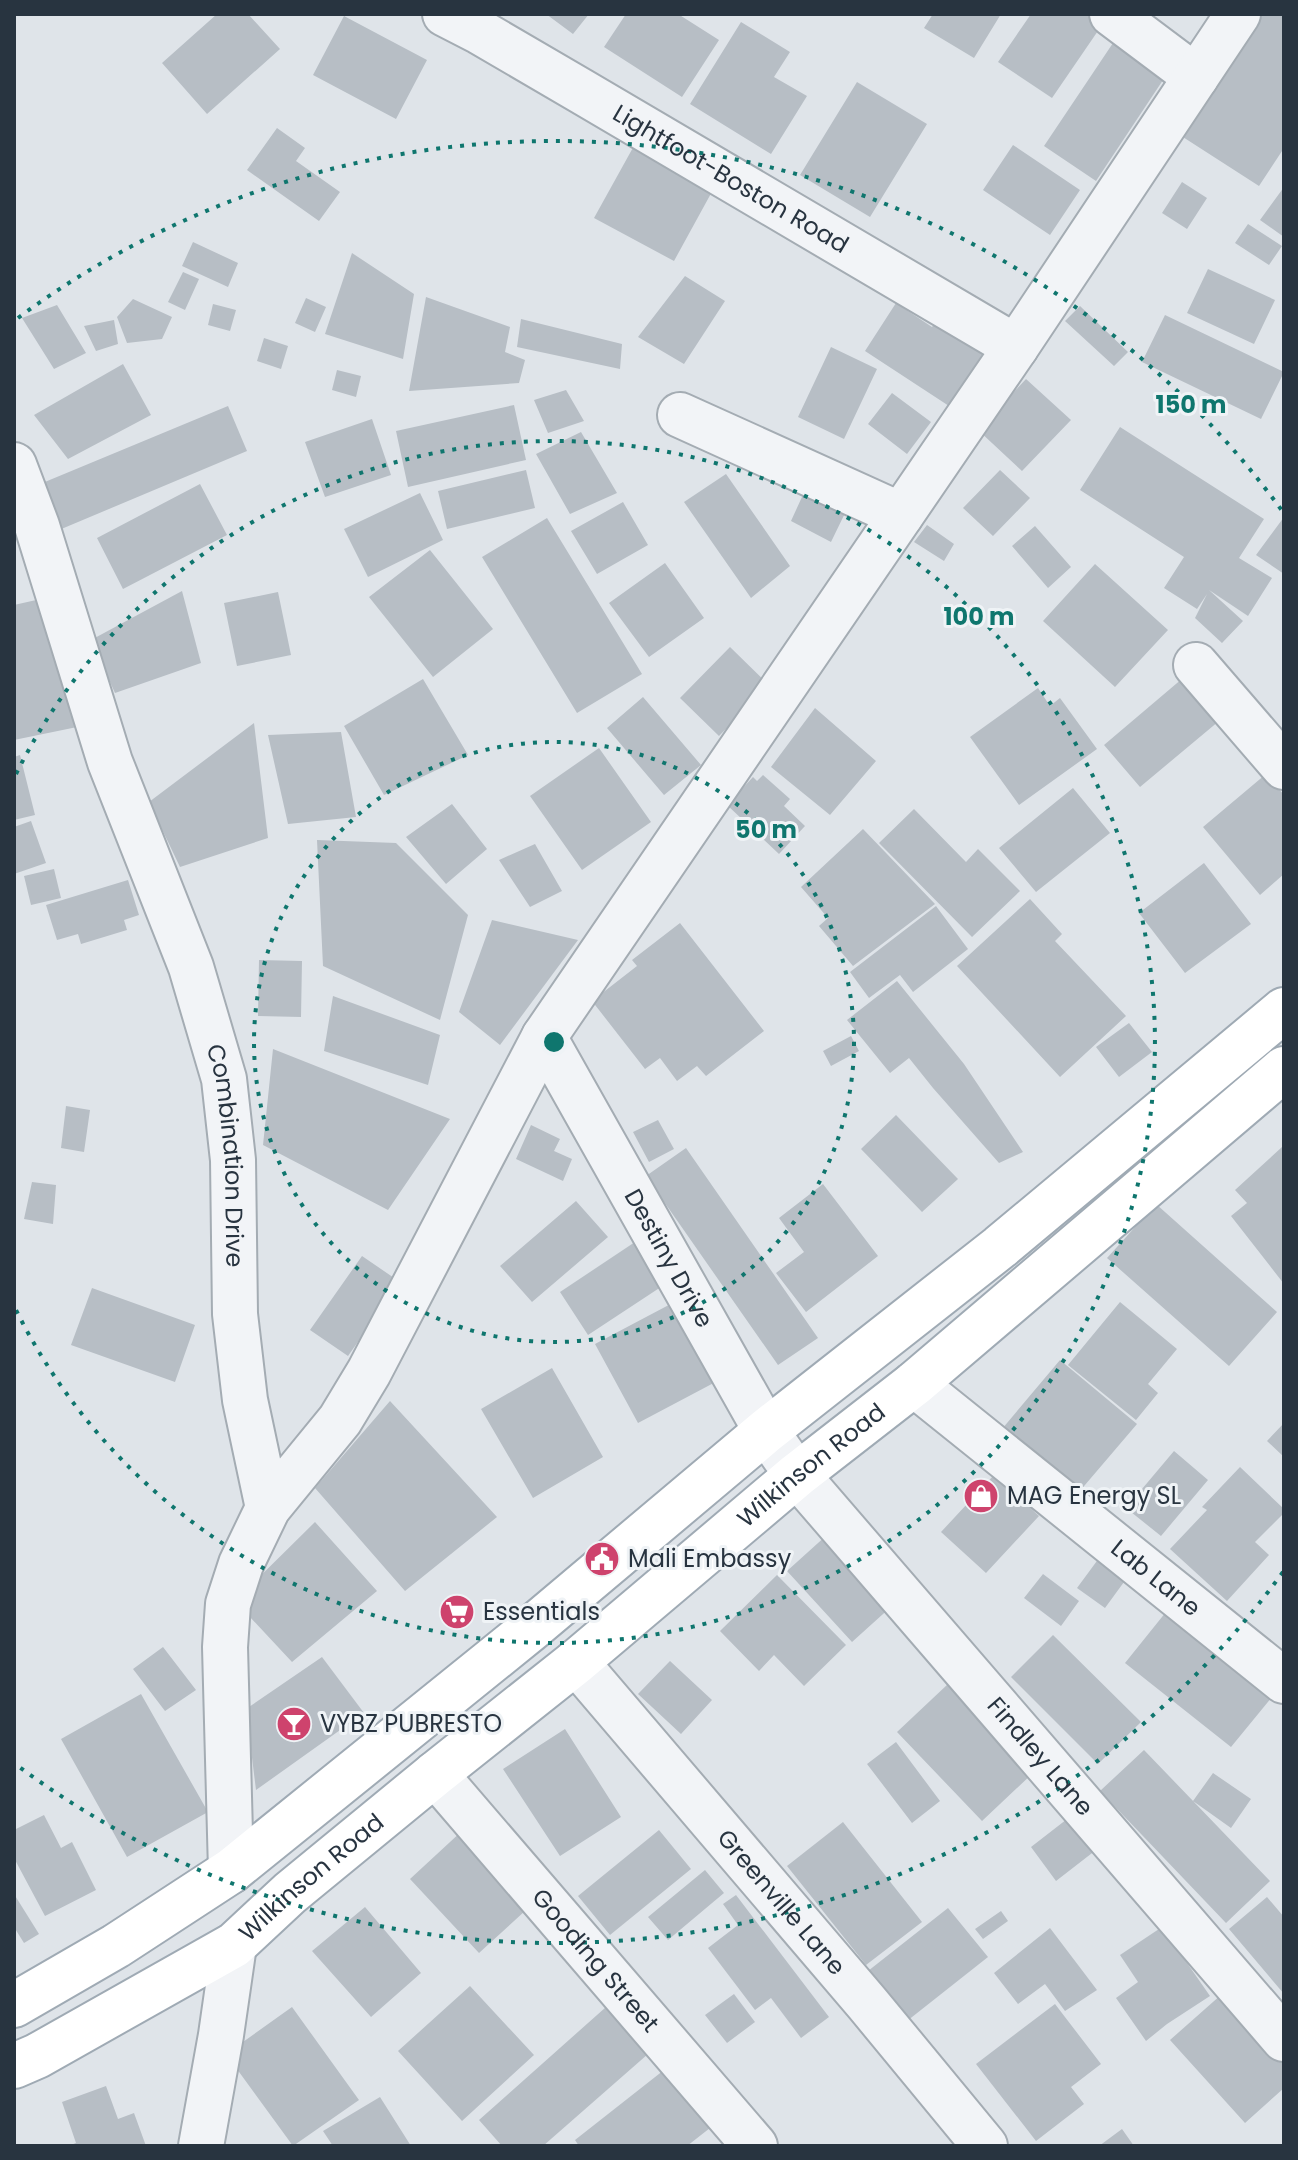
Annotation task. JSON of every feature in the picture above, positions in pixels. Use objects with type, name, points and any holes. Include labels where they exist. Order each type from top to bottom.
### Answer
[{"type":"main road","points":[[14,2005],[116,1946],[231,1871],[532,1628],[766,1431],[1000,1247],[1284,1010]]},
{"type":"main road","name":"Wilkinson Road","points":[[14,2066],[234,1945],[290,1893],[576,1662],[797,1475],[914,1384],[1284,1069]]},
{"type":"street","name":"Lightfoot-Boston Road","points":[[445,14],[1016,347]]},
{"type":"street","points":[[1112,14],[1196,77]]},
{"type":"street","points":[[231,1871],[225,1647],[228,1604],[241,1564],[268,1508],[340,1420],[369,1372],[544,1037],[1016,347],[1238,14]]},
{"type":"street","points":[[680,415],[901,515]]},
{"type":"street","name":"Combination Drive","points":[[14,465],[37,526],[110,762],[191,967],[224,1079],[233,1160],[235,1314],[245,1400],[268,1508]]},
{"type":"street","points":[[1196,665],[1284,767]]},
{"type":"street","name":"Destiny Drive","points":[[544,1037],[766,1431],[797,1475]]},
{"type":"street","name":"Lab Lane","points":[[914,1384],[1284,1681]]},
{"type":"street","name":"Findley Lane","points":[[797,1475],[1284,2039]]},
{"type":"street","name":"Greenville Lane","points":[[576,1662],[985,2146]]},
{"type":"street","name":"Gooding Street","points":[[435,1774],[755,2146]]},
{"type":"street","points":[[201,2146],[234,1945]]},
{"type":"building","points":[[217,14],[248,14],[280,49],[207,114],[162,63]]},
{"type":"building","points":[[546,14],[589,14],[573,34]]},
{"type":"building","points":[[626,14],[678,14],[719,40],[682,97],[604,47]]},
{"type":"building","points":[[933,14],[1001,14],[974,58],[924,28]]},
{"type":"building","points":[[1031,14],[1085,14],[1102,25],[1052,98],[998,62]]},
{"type":"building","points":[[1246,14],[1284,14],[1284,148],[1259,186],[1172,130]]},
{"type":"building","points":[[344,16],[427,60],[396,119],[313,75]]},
{"type":"building","points":[[741,22],[790,52],[774,77],[807,96],[771,154],[690,104]]},
{"type":"building","points":[[1113,43],[1165,77],[1096,181],[1044,146]]},
{"type":"building","points":[[857,82],[927,124],[870,217],[800,175]]},
{"type":"building","points":[[277,128],[305,148],[296,161],[340,192],[319,221],[247,170]]},
{"type":"building","points":[[635,144],[714,188],[674,261],[594,218]]},
{"type":"building","points":[[1013,145],[1080,190],[1050,235],[983,190]]},
{"type":"building","points":[[1182,182],[1207,198],[1187,229],[1162,213]]},
{"type":"building","points":[[1284,187],[1284,237],[1260,220]]},
{"type":"building","points":[[1248,224],[1282,246],[1269,265],[1235,243]]},
{"type":"building","points":[[193,242],[238,263],[228,287],[182,266]]},
{"type":"building","points":[[352,253],[414,294],[403,359],[325,334]]},
{"type":"building","points":[[1208,269],[1275,300],[1254,344],[1187,313]]},
{"type":"building","points":[[183,272],[199,279],[185,310],[168,302]]},
{"type":"building","points":[[685,276],[725,301],[684,364],[638,337]]},
{"type":"building","points":[[426,297],[510,327],[505,352],[525,360],[519,383],[409,391]]},
{"type":"building","points":[[306,298],[326,307],[315,332],[295,323]]},
{"type":"building","points":[[133,299],[172,317],[162,339],[127,343],[117,317]]},
{"type":"building","points":[[896,303],[932,327],[944,311],[991,341],[949,406],[865,351]]},
{"type":"building","points":[[213,304],[236,310],[230,331],[208,325]]},
{"type":"building","points":[[57,305],[86,353],[54,369],[22,318]]},
{"type":"building","points":[[1080,306],[1128,352],[1114,366],[1065,321]]},
{"type":"building","points":[[1165,315],[1284,372],[1261,419],[1142,362]]},
{"type":"building","points":[[521,319],[622,344],[620,369],[517,347]]},
{"type":"building","points":[[114,320],[118,344],[96,351],[84,326]]},
{"type":"building","points":[[264,338],[288,346],[281,369],[257,361]]},
{"type":"building","points":[[831,347],[877,369],[844,439],[798,417]]},
{"type":"building","points":[[123,364],[151,415],[68,459],[34,415]]},
{"type":"building","points":[[337,370],[361,376],[356,397],[332,390]]},
{"type":"building","points":[[1026,379],[1071,420],[1022,471],[978,430]]},
{"type":"building","points":[[566,390],[584,421],[548,433],[534,400]]},
{"type":"building","points":[[892,393],[931,422],[907,454],[868,424]]},
{"type":"building","points":[[514,405],[526,460],[408,487],[396,431]]},
{"type":"building","points":[[228,406],[247,451],[59,530],[40,484]]},
{"type":"building","points":[[372,419],[391,475],[325,497],[305,442]]},
{"type":"building","points":[[1120,427],[1264,519],[1239,558],[1272,578],[1248,616],[1209,590],[1243,621],[1222,643],[1195,618],[1207,594],[1197,609],[1164,588],[1184,557],[1080,490]]},
{"type":"building","points":[[581,432],[617,493],[570,514],[536,454]]},
{"type":"building","points":[[526,470],[535,508],[447,529],[438,491]]},
{"type":"building","points":[[1000,470],[1030,498],[993,536],[963,508]]},
{"type":"building","points":[[726,474],[790,566],[751,598],[684,502]]},
{"type":"building","points":[[200,484],[227,535],[123,589],[97,538]]},
{"type":"building","points":[[807,486],[848,507],[831,542],[791,521]]},
{"type":"building","points":[[420,493],[443,540],[368,577],[344,529]]},
{"type":"building","points":[[623,502],[648,545],[597,574],[571,531]]},
{"type":"building","points":[[1284,517],[1284,574],[1256,555]]},
{"type":"building","points":[[547,518],[642,674],[577,713],[482,557]]},
{"type":"building","points":[[927,525],[954,544],[944,561],[914,542]]},
{"type":"building","points":[[1035,526],[1071,567],[1048,588],[1012,546]]},
{"type":"building","points":[[430,550],[493,629],[433,677],[369,597]]},
{"type":"building","points":[[665,563],[704,618],[649,657],[609,603]]},
{"type":"building","points":[[1095,564],[1168,630],[1115,687],[1043,621]]},
{"type":"building","points":[[182,591],[201,663],[115,693],[91,640]]},
{"type":"building","points":[[278,592],[291,655],[237,666],[224,603]]},
{"type":"building","points":[[54,596],[82,726],[14,740],[14,605]]},
{"type":"building","points":[[730,647],[769,685],[719,736],[680,698]]},
{"type":"building","points":[[1183,678],[1219,721],[1140,787],[1104,745]]},
{"type":"building","points":[[423,679],[468,755],[384,795],[344,726]]},
{"type":"building","points":[[1038,688],[1050,706],[1060,698],[1097,749],[1019,805],[970,737]]},
{"type":"building","points":[[643,697],[701,765],[664,795],[607,728]]},
{"type":"building","points":[[815,708],[876,761],[830,815],[771,767]]},
{"type":"building","points":[[254,723],[268,838],[180,867],[149,802]]},
{"type":"building","points":[[341,732],[356,817],[288,824],[268,735]]},
{"type":"building","points":[[599,748],[651,822],[582,870],[530,796]]},
{"type":"building","points":[[20,755],[35,815],[14,820],[14,757]]},
{"type":"building","points":[[1266,774],[1284,795],[1284,874],[1260,895],[1203,827]]},
{"type":"building","points":[[763,775],[790,799],[784,806],[805,826],[779,854],[727,805],[753,777],[757,781]]},
{"type":"building","points":[[1073,788],[1110,833],[1036,892],[999,848]]},
{"type":"building","points":[[452,804],[487,849],[446,884],[406,837]]},
{"type":"building","points":[[914,809],[966,862],[978,849],[1020,891],[972,937],[879,843]]},
{"type":"building","points":[[31,821],[46,863],[14,874],[14,827]]},
{"type":"building","points":[[863,829],[935,904],[853,966],[819,926],[828,918],[801,887]]},
{"type":"building","points":[[317,840],[396,843],[468,915],[440,1020],[323,966]]},
{"type":"building","points":[[535,844],[562,891],[530,907],[499,860]]},
{"type":"building","points":[[1204,863],[1251,924],[1185,973],[1139,913]]},
{"type":"building","points":[[54,869],[61,898],[31,905],[24,876]]},
{"type":"building","points":[[128,880],[139,915],[124,920],[127,930],[81,944],[78,934],[57,940],[46,905]]},
{"type":"building","points":[[1030,899],[1062,934],[1055,941],[1126,1016],[1060,1077],[957,966]]},
{"type":"building","points":[[936,906],[968,949],[913,992],[900,975],[869,998],[850,972]]},
{"type":"building","points":[[492,920],[578,940],[500,1045],[459,1012]]},
{"type":"building","points":[[680,923],[764,1031],[706,1076],[697,1066],[677,1081],[660,1058],[645,1069],[592,1001],[637,966],[632,960]]},
{"type":"building","points":[[259,960],[302,961],[301,1017],[258,1016]]},
{"type":"building","points":[[897,981],[964,1064],[1023,1152],[999,1163],[909,1058],[890,1073],[847,1020]]},
{"type":"building","points":[[333,996],[440,1035],[428,1085],[324,1051]]},
{"type":"building","points":[[1129,1023],[1152,1052],[1119,1077],[1096,1047]]},
{"type":"building","points":[[851,1036],[859,1051],[831,1066],[823,1051]]},
{"type":"building","points":[[273,1049],[450,1119],[388,1210],[263,1145]]},
{"type":"building","points":[[66,1106],[90,1110],[84,1152],[61,1148]]},
{"type":"building","points":[[896,1115],[958,1179],[922,1212],[861,1149]]},
{"type":"building","points":[[658,1120],[674,1149],[649,1162],[633,1132]]},
{"type":"building","points":[[531,1125],[560,1139],[554,1151],[572,1159],[563,1181],[516,1159]]},
{"type":"building","points":[[1282,1147],[1284,1284],[1231,1216],[1247,1203],[1235,1190]]},
{"type":"building","points":[[686,1148],[818,1338],[778,1365],[646,1176]]},
{"type":"building","points":[[32,1182],[56,1185],[53,1224],[24,1219]]},
{"type":"building","points":[[823,1184],[878,1256],[806,1312],[776,1273],[804,1252],[779,1218]]},
{"type":"building","points":[[576,1201],[608,1237],[532,1302],[500,1266]]},
{"type":"building","points":[[1156,1204],[1277,1312],[1229,1366],[1107,1258]]},
{"type":"building","points":[[641,1238],[670,1281],[588,1335],[560,1292]]},
{"type":"building","points":[[362,1256],[400,1282],[348,1356],[310,1330]]},
{"type":"building","points":[[92,1288],[195,1325],[175,1382],[71,1345]]},
{"type":"building","points":[[682,1298],[725,1377],[638,1423],[595,1344]]},
{"type":"building","points":[[1120,1302],[1177,1349],[1148,1384],[1158,1393],[1136,1420],[1068,1365]]},
{"type":"building","points":[[1060,1360],[1137,1424],[1079,1492],[1002,1429]]},
{"type":"building","points":[[552,1368],[603,1457],[533,1498],[481,1409]]},
{"type":"building","points":[[390,1401],[497,1517],[405,1591],[315,1488]]},
{"type":"building","points":[[1284,1423],[1284,1457],[1267,1441]]},
{"type":"building","points":[[1174,1451],[1208,1480],[1161,1536],[1126,1508]]},
{"type":"building","points":[[1240,1467],[1284,1509],[1284,1513],[1255,1542],[1269,1555],[1227,1601],[1170,1549],[1207,1510],[1202,1507]]},
{"type":"building","points":[[994,1475],[1039,1516],[986,1573],[941,1532]]},
{"type":"building","points":[[315,1522],[377,1591],[292,1662],[235,1601]]},
{"type":"building","points":[[828,1534],[893,1605],[852,1642],[787,1571]]},
{"type":"building","points":[[1105,1550],[1132,1571],[1105,1608],[1077,1588]]},
{"type":"building","points":[[1043,1574],[1079,1601],[1061,1626],[1024,1598]]},
{"type":"building","points":[[777,1575],[846,1645],[804,1686],[774,1655],[759,1671],[720,1631]]},
{"type":"building","points":[[1170,1607],[1277,1691],[1231,1747],[1125,1663]]},
{"type":"building","points":[[1053,1635],[1141,1722],[1098,1764],[1011,1677]]},
{"type":"building","points":[[163,1647],[196,1690],[165,1711],[133,1669]]},
{"type":"building","points":[[322,1657],[364,1713],[256,1790],[246,1709]]},
{"type":"building","points":[[670,1661],[712,1700],[681,1734],[638,1694]]},
{"type":"building","points":[[948,1684],[1033,1773],[982,1821],[897,1732]]},
{"type":"building","points":[[141,1694],[208,1812],[127,1857],[61,1739]]},
{"type":"building","points":[[565,1729],[621,1817],[560,1856],[503,1769]]},
{"type":"building","points":[[896,1742],[940,1801],[912,1823],[867,1764]]},
{"type":"building","points":[[1144,1750],[1270,1881],[1226,1923],[1100,1791]]},
{"type":"building","points":[[1213,1773],[1251,1799],[1231,1828],[1193,1801]]},
{"type":"building","points":[[44,1815],[61,1848],[72,1842],[96,1890],[45,1916],[14,1858],[14,1830]]},
{"type":"building","points":[[1071,1816],[1096,1850],[1056,1881],[1031,1847]]},
{"type":"building","points":[[843,1822],[922,1922],[866,1965],[787,1866]]},
{"type":"building","points":[[463,1830],[537,1900],[479,1953],[410,1879]]},
{"type":"building","points":[[659,1830],[691,1869],[610,1935],[578,1896]]},
{"type":"building","points":[[705,1870],[724,1893],[668,1940],[648,1917]]},
{"type":"building","points":[[14,1894],[39,1934],[24,1943],[14,1927]]},
{"type":"building","points":[[736,1895],[829,2017],[801,2038],[771,1998],[755,2010],[708,1948],[738,1925],[723,1904]]},
{"type":"building","points":[[1267,1897],[1284,1917],[1284,1994],[1229,1929]]},
{"type":"building","points":[[365,1907],[421,1973],[371,2017],[312,1951]]},
{"type":"building","points":[[948,1908],[988,1957],[907,2021],[868,1971]]},
{"type":"building","points":[[1001,1911],[1008,1921],[983,1939],[975,1929]]},
{"type":"building","points":[[1162,1927],[1210,1996],[1146,2041],[1116,1998],[1138,1982],[1120,1955]]},
{"type":"building","points":[[1050,1928],[1097,1990],[1065,2011],[1045,1984],[1018,2004],[994,1973]]},
{"type":"building","points":[[470,1986],[534,2055],[462,2121],[398,2051]]},
{"type":"building","points":[[734,1994],[755,2022],[727,2043],[705,2015]]},
{"type":"building","points":[[1222,1994],[1284,2063],[1284,2088],[1245,2123],[1170,2040]]},
{"type":"building","points":[[1055,2004],[1101,2064],[1071,2087],[1084,2104],[1036,2141],[976,2064]]},
{"type":"building","points":[[292,2007],[359,2100],[293,2146],[226,2054]]},
{"type":"building","points":[[606,2007],[648,2054],[543,2146],[502,2146],[479,2120]]},
{"type":"building","points":[[664,2070],[710,2128],[687,2146],[579,2146],[575,2140]]},
{"type":"building","points":[[106,2086],[118,2119],[134,2113],[146,2146],[68,2146],[76,2143],[62,2102]]},
{"type":"building","points":[[380,2097],[411,2146],[333,2146],[323,2131]]},
{"type":"building","points":[[1122,2129],[1134,2146],[1099,2146]]},
{"type":"place","name":"MAG Energy SL","points":[[981,1496]]},
{"type":"place","name":"Mali Embassy","points":[[602,1559]]},
{"type":"place","name":"Essentials","points":[[457,1612]]},
{"type":"place","name":"VYBZ PUBRESTO","points":[[294,1724]]}]
